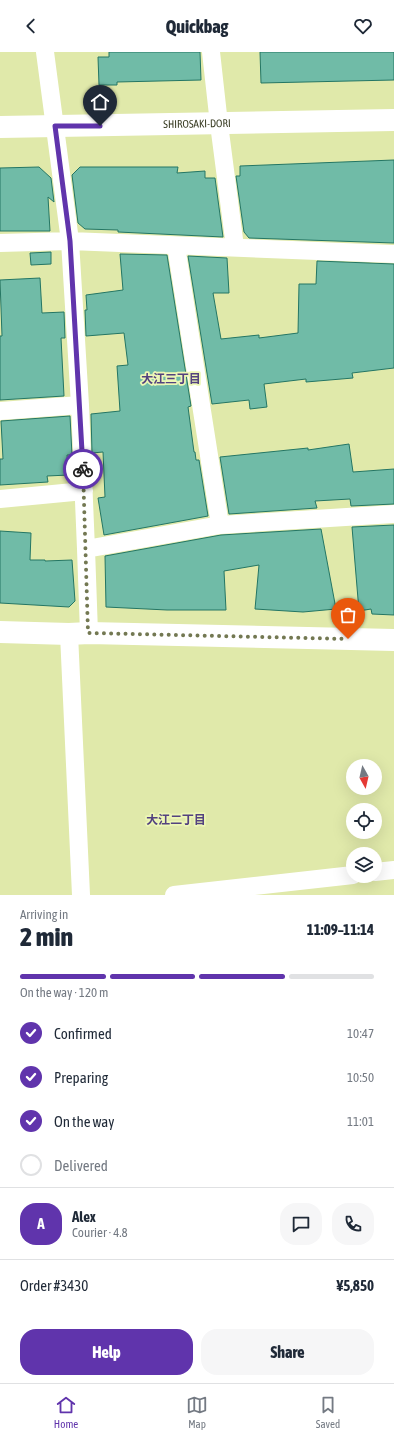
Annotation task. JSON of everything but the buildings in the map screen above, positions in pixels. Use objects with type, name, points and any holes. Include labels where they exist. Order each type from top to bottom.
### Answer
[{"type":"street","points":[[45,52],[70,241],[84,491],[86,549],[79,634],[81,895]]},
{"type":"street","points":[[212,52],[219,124],[235,247]]},
{"type":"street","name":"SHIROSAKI-DORI","points":[[0,127],[394,120]]},
{"type":"street","points":[[0,243],[70,241],[394,254]]},
{"type":"street","points":[[176,246],[220,525]]},
{"type":"street","points":[[0,411],[80,405]]},
{"type":"street","points":[[0,499],[84,491]]},
{"type":"street","points":[[86,549],[220,525],[394,514]]},
{"type":"street","points":[[0,632],[394,640]]},
{"type":"street","points":[[382,871],[394,870]]},
{"type":"street","points":[[174,895],[346,876]]},
{"type":"way so far","points":[[83,469],[88,633],[348,639]]},
{"type":"district","name":"大江三丁目","points":[[171,379]]},
{"type":"district","name":"大江二丁目","points":[[176,820]]},
{"type":"route","points":[[83,469],[70,241],[55,126],[100,126]]}]
